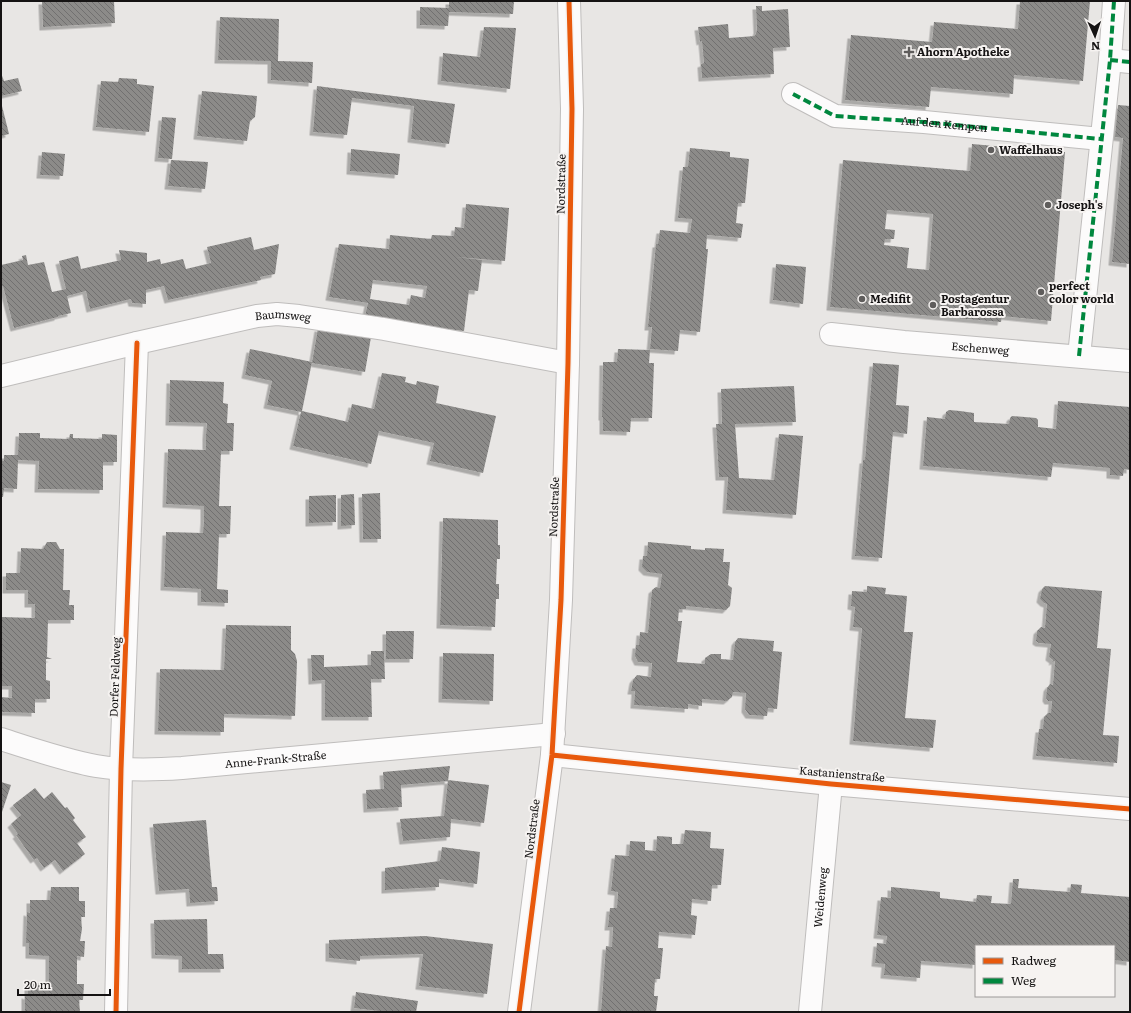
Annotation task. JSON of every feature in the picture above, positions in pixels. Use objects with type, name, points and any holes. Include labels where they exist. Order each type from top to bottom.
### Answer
[{"type":"street","name":"Nordstraße","points":[[518,1012],[552,755],[561,600],[568,363],[572,110],[569,1]]},
{"type":"street","points":[[1079,356],[1101,139],[1120,61],[1114,1]]},
{"type":"street","name":"Auf den Kempen","points":[[793,94],[835,116],[924,122],[1101,139]]},
{"type":"street","name":"Baumsweg","points":[[1,376],[137,342],[256,316],[277,314],[288,314],[384,329],[568,363]]},
{"type":"street","name":"Eschenweg","points":[[832,334],[904,342],[1130,361]]},
{"type":"street","name":"Dorfer Feldweg","points":[[116,1012],[121,769],[137,342]]},
{"type":"street","name":"Anne-Frank-Straße","points":[[1,739],[70,760],[96,766],[137,770],[182,768],[554,734]]},
{"type":"street","name":"Kastanienstraße","points":[[552,755],[831,784],[1130,809]]},
{"type":"street","name":"Weidenweg","points":[[810,1012],[831,784]]},
{"type":"building","points":[[42,1],[114,1],[115,23],[43,27]]},
{"type":"building","points":[[449,1],[514,1],[513,14],[449,12],[448,26],[420,25],[420,7],[449,8]]},
{"type":"building","points":[[1020,1],[1090,1],[1083,81],[1014,75],[1013,94],[931,87],[929,107],[845,100],[851,35],[932,42],[934,22],[1018,29]]},
{"type":"building","points":[[756,6],[762,6],[762,11],[788,9],[790,47],[773,48],[774,74],[702,78],[701,64],[704,63],[702,41],[700,42],[698,27],[728,24],[729,38],[755,36],[757,30]]},
{"type":"building","points":[[220,17],[279,19],[278,61],[313,62],[312,83],[271,80],[271,61],[218,60]]},
{"type":"building","points":[[484,27],[516,28],[510,89],[441,81],[443,53],[480,57]]},
{"type":"building","points":[[1,73],[4,81],[18,78],[22,91],[1,96]]},
{"type":"building","points":[[119,78],[137,79],[137,84],[154,86],[149,132],[96,127],[101,81],[118,82]]},
{"type":"building","points":[[317,86],[455,104],[449,144],[411,139],[414,106],[352,98],[347,135],[313,132]]},
{"type":"building","points":[[202,91],[257,96],[255,117],[250,121],[247,141],[197,136]]},
{"type":"building","points":[[1,102],[9,134],[1,136]]},
{"type":"building","points":[[1118,105],[1130,106],[1130,264],[1112,262],[1123,138],[1115,137]]},
{"type":"building","points":[[162,117],[176,118],[172,159],[158,158]]},
{"type":"building","points":[[972,144],[1065,152],[1051,321],[1002,316],[1001,322],[830,307],[843,160],[970,171]],"holes":[[[887,210],[933,214],[929,270],[907,268],[909,248],[884,245],[885,239],[894,239],[895,230],[885,229]]]},
{"type":"building","points":[[690,148],[730,152],[730,157],[749,159],[745,203],[738,203],[736,223],[743,224],[741,238],[707,235],[706,249],[708,249],[700,332],[680,330],[678,351],[650,349],[652,327],[648,327],[656,244],[658,244],[660,230],[690,233],[692,219],[678,218],[683,167],[688,167]]},
{"type":"building","points":[[351,149],[400,154],[398,175],[350,171]]},
{"type":"building","points":[[42,152],[65,154],[63,176],[40,175]]},
{"type":"building","points":[[171,160],[208,162],[205,189],[168,186]]},
{"type":"building","points":[[466,204],[509,208],[505,261],[456,257],[482,260],[478,291],[469,290],[464,331],[422,326],[365,316],[368,303],[329,297],[339,244],[389,249],[390,235],[431,239],[432,235],[454,236],[455,227],[464,228]],"holes":[[[373,280],[427,286],[425,298],[411,295],[409,305],[370,299]]]},
{"type":"building","points":[[251,237],[254,250],[279,244],[275,274],[260,277],[261,280],[168,300],[164,286],[146,290],[146,304],[132,303],[131,299],[90,309],[86,291],[67,296],[71,313],[14,328],[3,286],[1,286],[1,265],[23,260],[22,256],[26,255],[28,265],[44,262],[52,292],[66,289],[59,261],[78,256],[81,269],[121,260],[119,250],[147,253],[147,262],[160,259],[161,264],[183,259],[186,269],[211,263],[207,247]]},
{"type":"building","points":[[776,264],[806,267],[803,304],[773,300]]},
{"type":"building","points":[[318,328],[371,337],[365,372],[312,363]]},
{"type":"building","points":[[250,349],[312,362],[302,411],[348,422],[352,404],[374,409],[382,373],[406,377],[405,382],[416,385],[417,381],[439,386],[436,403],[496,416],[483,473],[430,461],[434,443],[379,431],[371,464],[293,446],[301,412],[267,405],[272,381],[245,375]]},
{"type":"building","points":[[618,349],[650,350],[649,363],[654,363],[652,418],[631,418],[630,432],[603,431],[603,362],[617,362]]},
{"type":"building","points":[[873,363],[899,365],[896,405],[909,406],[907,434],[893,432],[882,558],[855,556]]},
{"type":"building","points":[[170,380],[224,382],[223,403],[228,404],[227,423],[234,423],[233,451],[221,451],[219,506],[231,506],[230,534],[219,534],[217,589],[228,590],[228,603],[201,602],[201,589],[164,587],[166,532],[203,533],[204,520],[204,506],[166,504],[168,449],[206,450],[207,423],[169,422]]},
{"type":"building","points":[[794,386],[796,422],[735,424],[739,478],[774,480],[779,434],[803,436],[796,515],[726,510],[728,477],[719,477],[716,424],[722,424],[721,389]]},
{"type":"building","points":[[1058,401],[1130,407],[1130,470],[1124,469],[1123,476],[1110,475],[1110,468],[1053,463],[1051,477],[923,466],[927,417],[945,419],[946,412],[949,410],[974,413],[974,422],[1009,424],[1012,416],[1036,418],[1038,420],[1038,427],[1056,429]]},
{"type":"building","points":[[19,433],[40,433],[40,438],[69,439],[70,434],[73,434],[73,438],[102,439],[102,434],[117,435],[117,462],[103,462],[103,490],[38,489],[39,461],[18,460],[17,489],[4,488],[3,497],[1,497],[1,460],[4,461],[4,455],[18,455]]},
{"type":"building","points":[[380,493],[381,539],[363,539],[362,494]]},
{"type":"building","points":[[354,494],[355,525],[341,526],[341,495]]},
{"type":"building","points":[[336,495],[336,522],[309,523],[309,496]]},
{"type":"building","points":[[443,518],[498,520],[498,545],[500,545],[500,559],[497,559],[496,584],[499,584],[499,599],[496,599],[495,627],[440,625]]},
{"type":"building","points":[[47,542],[56,542],[60,549],[64,549],[63,590],[70,590],[69,605],[74,605],[74,620],[48,620],[47,657],[52,659],[46,659],[46,680],[50,681],[50,699],[35,699],[35,713],[1,712],[1,697],[12,698],[12,686],[1,686],[1,617],[35,618],[35,604],[28,604],[28,590],[6,590],[6,573],[20,573],[21,548],[43,549]]},
{"type":"building","points":[[648,542],[691,546],[691,549],[724,549],[723,562],[730,562],[728,585],[732,588],[730,606],[726,610],[686,606],[686,609],[679,609],[678,621],[682,621],[677,662],[705,664],[705,658],[711,654],[721,654],[721,659],[733,660],[735,642],[738,638],[774,641],[773,651],[782,652],[777,709],[768,708],[767,716],[749,715],[745,709],[746,693],[733,692],[732,697],[727,701],[702,699],[702,706],[688,704],[688,709],[634,705],[635,691],[631,691],[633,680],[637,675],[651,677],[652,663],[638,662],[635,656],[636,645],[639,645],[640,632],[648,633],[652,590],[656,587],[660,588],[662,574],[647,572],[642,567],[643,556],[647,556]]},
{"type":"building","points":[[867,586],[886,588],[885,594],[907,596],[904,632],[913,632],[905,718],[936,720],[933,748],[853,741],[862,628],[853,627],[855,607],[851,606],[852,591],[867,592]]},
{"type":"building","points":[[1045,586],[1102,591],[1097,648],[1111,649],[1103,735],[1119,736],[1117,763],[1036,756],[1039,729],[1043,729],[1044,717],[1048,713],[1051,713],[1052,701],[1048,701],[1046,698],[1047,688],[1050,684],[1053,685],[1055,661],[1052,662],[1053,660],[1049,657],[1051,644],[1039,643],[1036,641],[1037,631],[1041,627],[1045,628],[1047,604],[1040,599],[1042,589]]},
{"type":"building","points":[[226,625],[291,626],[291,650],[295,654],[297,661],[295,716],[224,714],[224,732],[158,731],[160,669],[224,670]]},
{"type":"building","points":[[386,631],[414,631],[413,659],[386,659]]},
{"type":"building","points":[[371,651],[384,651],[385,679],[371,679],[372,717],[325,717],[325,680],[312,681],[311,655],[324,655],[324,667],[371,665]]},
{"type":"building","points":[[443,653],[494,654],[493,701],[442,699]]},
{"type":"building","points":[[450,766],[448,781],[401,785],[402,807],[367,809],[366,790],[384,789],[383,772]]},
{"type":"building","points":[[448,780],[489,785],[484,823],[451,819],[450,837],[403,841],[400,819],[444,816]]},
{"type":"building","points":[[1,782],[11,785],[1,815]]},
{"type":"building","points":[[35,788],[44,799],[52,792],[65,808],[67,807],[75,818],[73,820],[86,837],[77,843],[85,854],[63,871],[55,860],[44,868],[37,858],[34,860],[16,835],[18,834],[11,824],[21,815],[13,805]]},
{"type":"building","points":[[206,820],[212,887],[217,887],[218,901],[190,903],[189,889],[159,891],[153,824]]},
{"type":"building","points":[[685,830],[711,832],[710,848],[724,849],[721,885],[712,885],[711,901],[692,899],[691,915],[697,916],[695,935],[659,932],[658,948],[663,948],[660,979],[655,979],[654,996],[658,996],[656,1012],[601,1012],[606,946],[612,947],[613,927],[608,927],[610,908],[617,908],[618,892],[611,891],[615,855],[629,856],[630,841],[645,842],[645,850],[656,851],[657,836],[672,837],[672,844],[683,844]]},
{"type":"building","points":[[442,847],[480,852],[477,884],[439,879],[439,887],[385,890],[385,868],[440,861]]},
{"type":"building","points":[[1013,879],[1019,879],[1018,888],[1070,892],[1071,884],[1082,885],[1081,893],[1130,897],[1130,962],[1115,960],[1115,945],[975,945],[975,965],[921,961],[920,978],[884,975],[885,964],[875,963],[877,943],[886,944],[887,936],[877,935],[881,897],[891,898],[891,887],[940,892],[940,898],[976,902],[977,895],[992,896],[991,903],[1011,904]]},
{"type":"building","points":[[51,887],[79,887],[79,901],[85,901],[85,917],[81,917],[82,929],[80,941],[85,941],[84,957],[77,956],[77,984],[84,984],[83,1000],[79,1000],[80,1012],[25,1012],[25,995],[28,996],[28,983],[49,984],[49,956],[29,955],[29,943],[26,943],[27,912],[30,913],[30,900],[50,900]]},
{"type":"building","points":[[207,919],[208,954],[223,954],[224,969],[182,969],[182,956],[155,955],[154,920]]},
{"type":"building","points":[[425,936],[493,944],[487,994],[419,986],[423,954],[360,956],[360,961],[329,958],[329,940]]},
{"type":"building","points":[[356,992],[418,1001],[416,1012],[387,1012],[354,1008]]},
{"type":"marked path","points":[[1079,356],[1110,60],[1114,1]]},
{"type":"marked path","points":[[1110,60],[1130,62]]},
{"type":"marked path","points":[[793,94],[835,116],[924,122],[1101,139]]},
{"type":"cycle path","points":[[519,1012],[552,755],[561,600],[568,363],[572,109],[569,1]]},
{"type":"cycle path","points":[[116,1012],[121,769],[137,343]]},
{"type":"cycle path","points":[[552,755],[831,784],[1130,809]]},
{"type":"place","name":"Ahorn Apotheke","points":[[909,52]]},
{"type":"place","name":"Waffelhaus","points":[[991,150]]},
{"type":"place","name":"Joseph's","points":[[1048,205]]},
{"type":"place","name":"perfect color world","points":[[1041,292]]},
{"type":"place","name":"Medifit","points":[[862,299]]},
{"type":"place","name":"Postagentur Barbarossa","points":[[933,305]]}]
